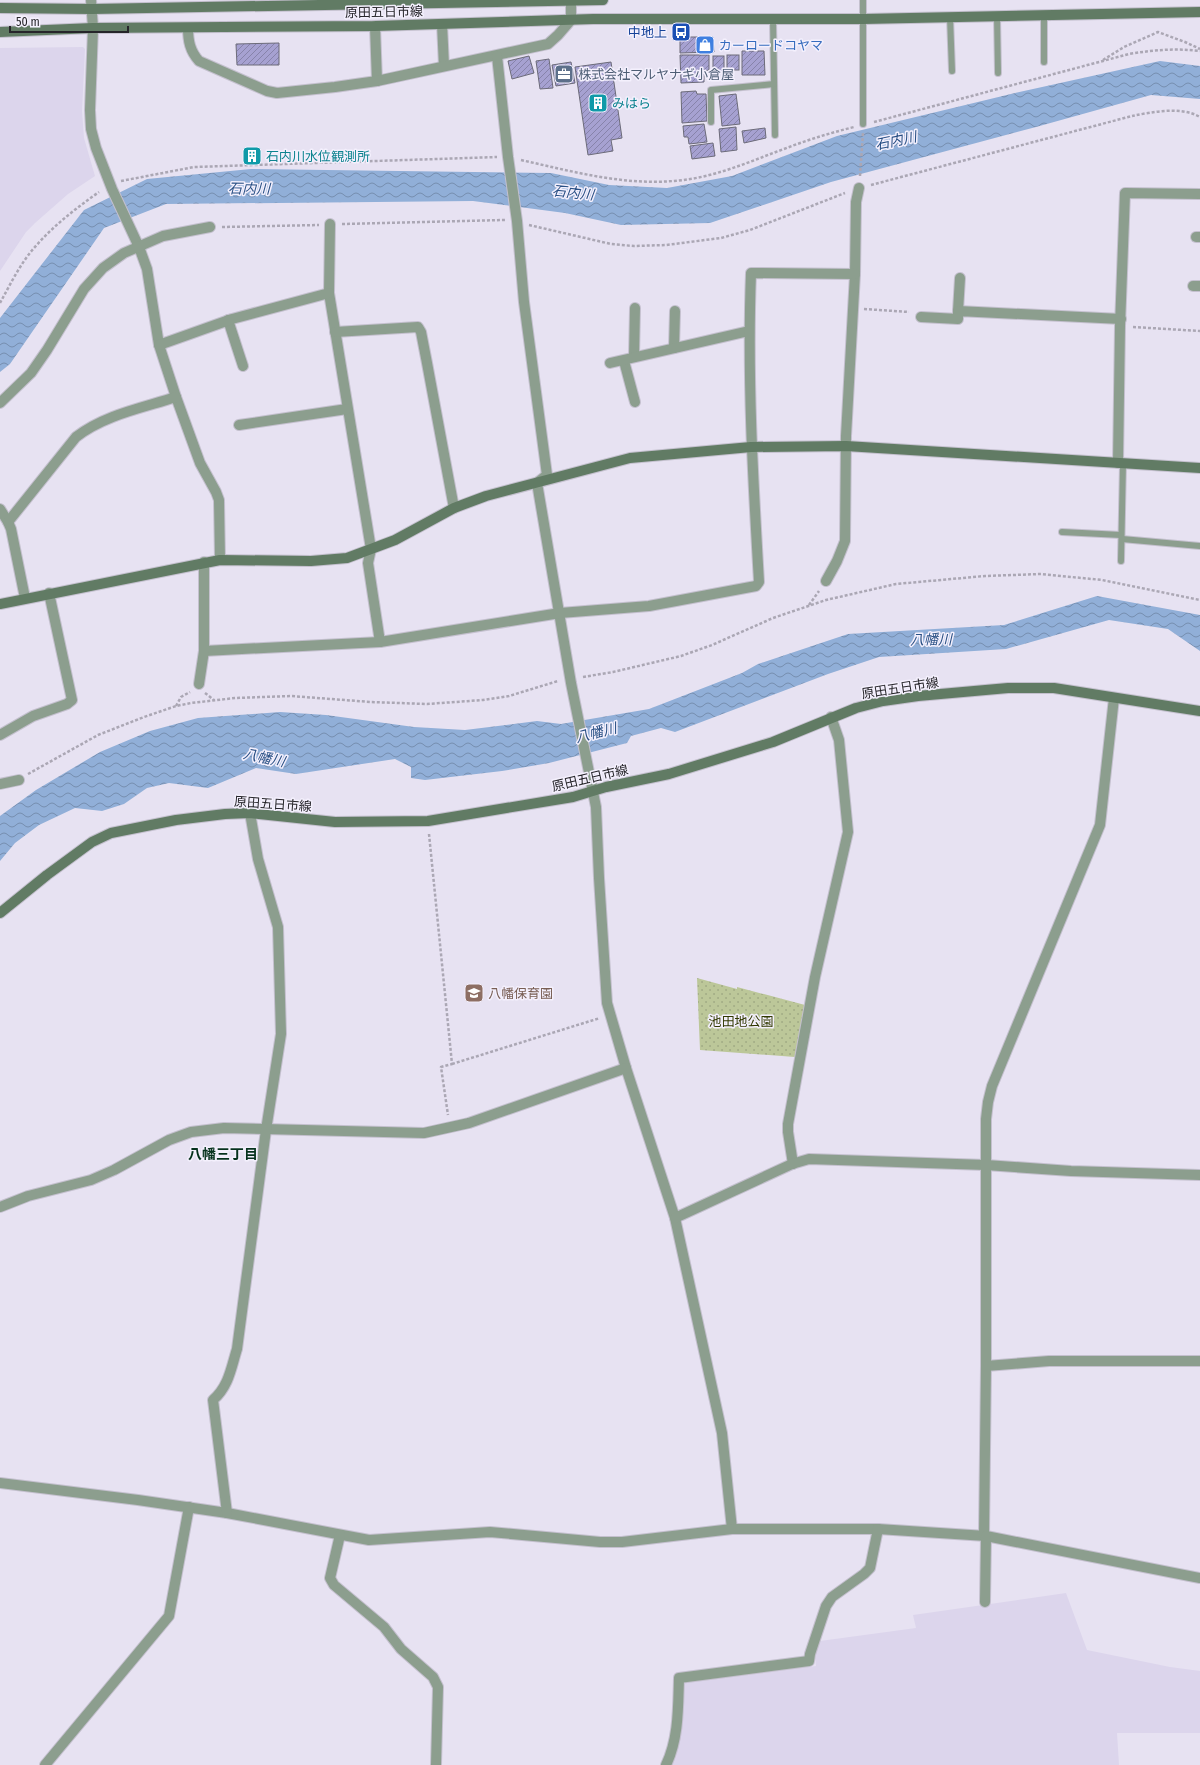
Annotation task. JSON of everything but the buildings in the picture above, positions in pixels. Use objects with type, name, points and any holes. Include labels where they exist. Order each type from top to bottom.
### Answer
[{"type":"main road","name":"原田五日市線","points":[[0,8],[91,4],[603,0]]},
{"type":"main road","name":"原田五日市線","points":[[0,32],[93,28],[375,26],[571,20],[863,19],[1200,12]]},
{"type":"main road","points":[[0,604],[204,562],[220,560],[311,561],[347,558],[395,540],[454,508],[486,496],[630,458],[751,447],[846,446],[1200,468]]},
{"type":"main road","name":"原田五日市線","points":[[0,913],[47,875],[92,842],[112,833],[176,820],[250,812],[335,822],[428,821],[573,797],[592,787],[676,772],[773,742],[831,717],[856,708],[883,701],[1008,688],[1054,688],[1200,711]]},
{"type":"street","points":[[188,28],[188,42],[191,50],[199,61],[267,91],[277,93],[377,81],[548,44],[558,36],[571,20],[571,0]]},
{"type":"street","points":[[91,4],[93,28],[90,110],[91,129],[101,164],[137,243],[147,269],[159,345],[200,463],[219,500],[220,560]]},
{"type":"street","points":[[442,24],[444,66]]},
{"type":"street","points":[[375,26],[377,81]]},
{"type":"street","points":[[497,56],[516,217],[524,302],[547,475],[538,483],[571,681],[596,807],[607,1003],[626,1068],[675,1218],[722,1433],[732,1529]]},
{"type":"street","points":[[826,581],[837,561],[845,541],[846,436],[855,274],[856,202],[859,185]]},
{"type":"street","points":[[1120,463],[1120,323],[1125,193],[1200,194]]},
{"type":"street","points":[[330,224],[329,293],[371,549],[368,563],[380,642]]},
{"type":"street","points":[[0,403],[31,373],[47,350],[84,289],[103,268],[137,243],[163,236],[210,227]]},
{"type":"street","points":[[204,650],[380,642],[560,613],[649,606],[756,586],[759,582],[751,447],[749,331],[751,273],[855,274]]},
{"type":"street","points":[[922,317],[958,319],[960,278]]},
{"type":"street","points":[[159,345],[228,320],[329,293]]},
{"type":"street","points":[[635,308],[629,359],[635,402]]},
{"type":"street","points":[[674,348],[675,311]]},
{"type":"street","points":[[958,311],[1120,323]]},
{"type":"street","points":[[228,320],[242,366]]},
{"type":"street","points":[[335,332],[418,327],[421,332],[454,508]]},
{"type":"street","points":[[610,363],[749,331]]},
{"type":"street","points":[[8,522],[76,437],[88,427],[101,421],[176,397]]},
{"type":"street","points":[[239,425],[348,409]]},
{"type":"street","points":[[0,509],[8,522],[25,598]]},
{"type":"street","points":[[199,684],[204,650],[204,562]]},
{"type":"street","points":[[0,722],[3,733],[33,716],[67,704],[72,700],[49,593]]},
{"type":"street","points":[[985,1602],[986,1120],[988,1102],[992,1086],[1100,825],[1114,698]]},
{"type":"street","points":[[793,1164],[788,1124],[815,976],[848,832],[839,740],[831,717]]},
{"type":"street","points":[[0,784],[19,780]]},
{"type":"street","points":[[227,1513],[213,1400],[222,1392],[237,1349],[266,1130],[281,1034],[279,936],[270,895],[258,859],[250,812]]},
{"type":"street","points":[[0,1207],[28,1196],[91,1180],[114,1170],[169,1140],[191,1132],[224,1128],[424,1133],[469,1123],[626,1068]]},
{"type":"street","points":[[675,1218],[793,1164],[809,1159],[986,1165],[1071,1172],[1200,1175]]},
{"type":"street","points":[[986,1366],[1049,1361],[1200,1361]]},
{"type":"street","points":[[0,1483],[189,1507],[340,1535],[381,1541],[490,1532],[600,1542],[622,1542],[732,1529],[878,1529],[985,1536],[1200,1578]]},
{"type":"street","points":[[45,1765],[169,1616],[189,1507]]},
{"type":"street","points":[[666,1765],[672,1751],[677,1726],[679,1678],[810,1661],[810,1654],[826,1606],[832,1597],[870,1568],[878,1529]]},
{"type":"street","points":[[340,1535],[330,1578],[334,1585],[384,1627],[401,1649],[433,1677],[438,1687],[436,1765]]},
{"type":"lane","points":[[863,0],[863,127]]},
{"type":"lane","points":[[1044,15],[1044,62]]},
{"type":"lane","points":[[997,16],[998,73]]},
{"type":"lane","points":[[950,17],[952,72]]},
{"type":"lane","points":[[773,19],[775,135]]},
{"type":"lane","points":[[711,122],[711,90],[774,84]]},
{"type":"lane","points":[[1120,463],[1122,537],[1121,561]]},
{"type":"lane","points":[[1062,532],[1200,546]]},
{"type":"path","points":[[1156,27],[1158,32]]},
{"type":"path","points":[[1100,62],[1124,47],[1158,32],[1185,42],[1200,50]]},
{"type":"path","points":[[0,303],[19,268],[33,248],[65,216],[111,187],[143,175],[194,167],[508,157],[596,177],[635,182],[676,181],[699,177],[737,167],[806,141],[863,127],[1129,54],[1159,49],[1200,50]]},
{"type":"path","points":[[210,227],[502,219],[516,217],[611,244],[634,246],[666,245],[721,238],[750,230],[859,185],[1132,116],[1166,111],[1195,114],[1200,117]]},
{"type":"path","points":[[859,185],[863,127]]},
{"type":"path","points":[[853,309],[911,312]]},
{"type":"path","points":[[1120,323],[1200,330]]},
{"type":"path","points":[[19,780],[98,735],[176,706],[235,698],[291,696],[371,702],[427,704],[483,700],[509,696],[681,656],[712,645],[773,618],[826,600],[896,584],[1020,574],[1102,580],[1200,600]]},
{"type":"path","points":[[809,606],[826,581]]},
{"type":"path","points":[[428,821],[452,1064]]},
{"type":"path","points":[[450,1127],[441,1067],[610,1015]]},
{"type":"shaded area","points":[[83,47],[85,49],[82,111],[84,138],[95,176],[68,194],[26,232],[0,271],[0,48]]},
{"type":"shaded area","points":[[1066,1593],[1087,1650],[1170,1667],[1200,1671],[1200,1733],[1117,1733],[1119,1765],[671,1765],[676,1757],[682,1727],[684,1683],[816,1666],[815,1656],[820,1641],[916,1628],[913,1615]]},
{"type":"green space","name":"池田地公園","points":[[697,978],[805,1005],[795,1057],[700,1050]]},
{"type":"water","name":"石内川","points":[[1160,61],[1200,66],[1200,99],[1151,95],[831,182],[710,223],[621,225],[565,213],[473,201],[166,204],[104,228],[10,364],[0,372],[0,318],[84,210],[147,179],[251,169],[551,173],[609,185],[667,188],[732,176],[837,136],[1015,93]]},
{"type":"water","name":"八幡川","points":[[1097,596],[1200,615],[1200,651],[1168,629],[1109,620],[1006,649],[879,657],[828,674],[675,732],[661,728],[631,736],[627,743],[549,763],[502,771],[425,780],[411,778],[411,767],[395,759],[296,774],[256,768],[208,788],[169,783],[147,788],[124,804],[102,811],[75,808],[39,825],[15,843],[0,861],[0,816],[36,790],[100,752],[150,731],[198,718],[280,712],[326,715],[414,727],[465,730],[537,721],[561,724],[649,709],[742,673],[758,664],[848,634],[1004,625]]},
{"type":"place","name":"中地上","points":[[681,32]]},
{"type":"place","name":"カーロードコヤマ","points":[[705,45]]},
{"type":"place","name":"株式会社マルヤナギ小倉屋","points":[[564,74]]},
{"type":"place","name":"みはら","points":[[598,103]]},
{"type":"place","name":"石内川水位観測所","points":[[252,156]]},
{"type":"place","name":"八幡保育園","points":[[474,993]]},
{"type":"district","name":"八幡三丁目","points":[[223,1154]]}]
